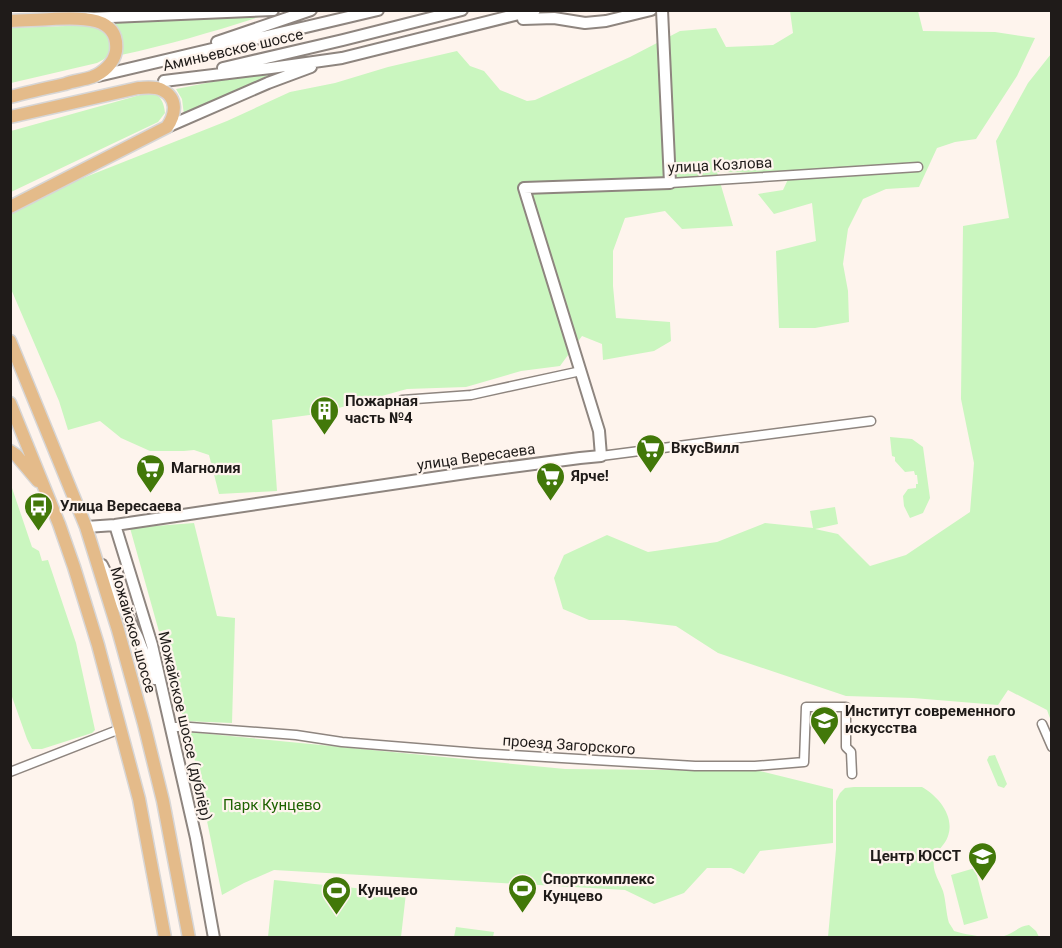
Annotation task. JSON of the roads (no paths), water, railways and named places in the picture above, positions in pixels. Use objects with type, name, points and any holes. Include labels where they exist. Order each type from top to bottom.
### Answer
[{"type":"main road","points":[[10,21],[273,10]]},
{"type":"main road","points":[[163,61],[310,10]]},
{"type":"main road","name":"Аминьевское шоссе","points":[[10,97],[378,10]]},
{"type":"main road","name":"Аминьевское шоссе","points":[[10,117],[462,10]]},
{"type":"main road","points":[[10,207],[167,127],[298,71],[342,57],[535,10]]},
{"type":"main road","points":[[495,20],[554,18],[585,23],[606,21],[651,10]]},
{"type":"main road","points":[[662,10],[670,183]]},
{"type":"main road","points":[[78,18],[104,24],[112,31],[115,39],[114,58],[109,65],[92,77]]},
{"type":"main road","points":[[164,81],[342,57]]},
{"type":"main road","points":[[138,88],[162,90],[171,98],[174,118],[167,127]]},
{"type":"main road","name":"улица Козлова","points":[[581,371],[524,188],[670,183]]},
{"type":"main road","name":"Можайское шоссе","points":[[10,342],[86,527],[118,630],[151,752],[175,860],[189,938]]},
{"type":"main road","points":[[581,371],[599,432],[601,456]]},
{"type":"main road","points":[[10,403],[49,497],[92,622],[139,799],[165,938]]},
{"type":"main road","points":[[10,451],[34,475],[49,497]]},
{"type":"main road","name":"улица Вересаева","points":[[86,527],[115,525],[473,472],[601,456]]},
{"type":"main road","name":"Можайское шоссе (дублёр)","points":[[115,525],[152,645],[196,838],[214,938]]},
{"type":"main road","points":[[92,546],[138,638],[165,707]]},
{"type":"street","name":"улица Козлова","points":[[670,183],[918,167]]},
{"type":"street","points":[[402,400],[471,395],[581,371]]},
{"type":"street","name":"улица Вересаева","points":[[601,456],[871,421]]},
{"type":"street","name":"проезд Загорского","points":[[171,727],[296,735],[342,742],[566,759],[695,766],[755,766],[804,762],[806,707],[846,707],[846,747],[851,752],[852,774]]},
{"type":"street","points":[[1042,724],[1052,747]]},
{"type":"street","points":[[10,772],[120,729]]},
{"type":"place","name":"Пожарная часть №4","points":[[324,436]]},
{"type":"place","name":"ВкусВилл","points":[[650,474]]},
{"type":"place","name":"Магнолия","points":[[150,494]]},
{"type":"place","name":"Ярче!","points":[[550,502]]},
{"type":"place","name":"Улица Вересаева","points":[[39,532]]},
{"type":"place","name":"Институт современного искусства","points":[[824,746]]},
{"type":"place","name":"Центр ЮССТ","points":[[982,882]]},
{"type":"place","name":"Спорткомплекс Кунцево","points":[[522,914]]},
{"type":"place","name":"Кунцево","points":[[337,916]]},
{"type":"park label","name":"Парк Кунцево","points":[[272,805]]}]
